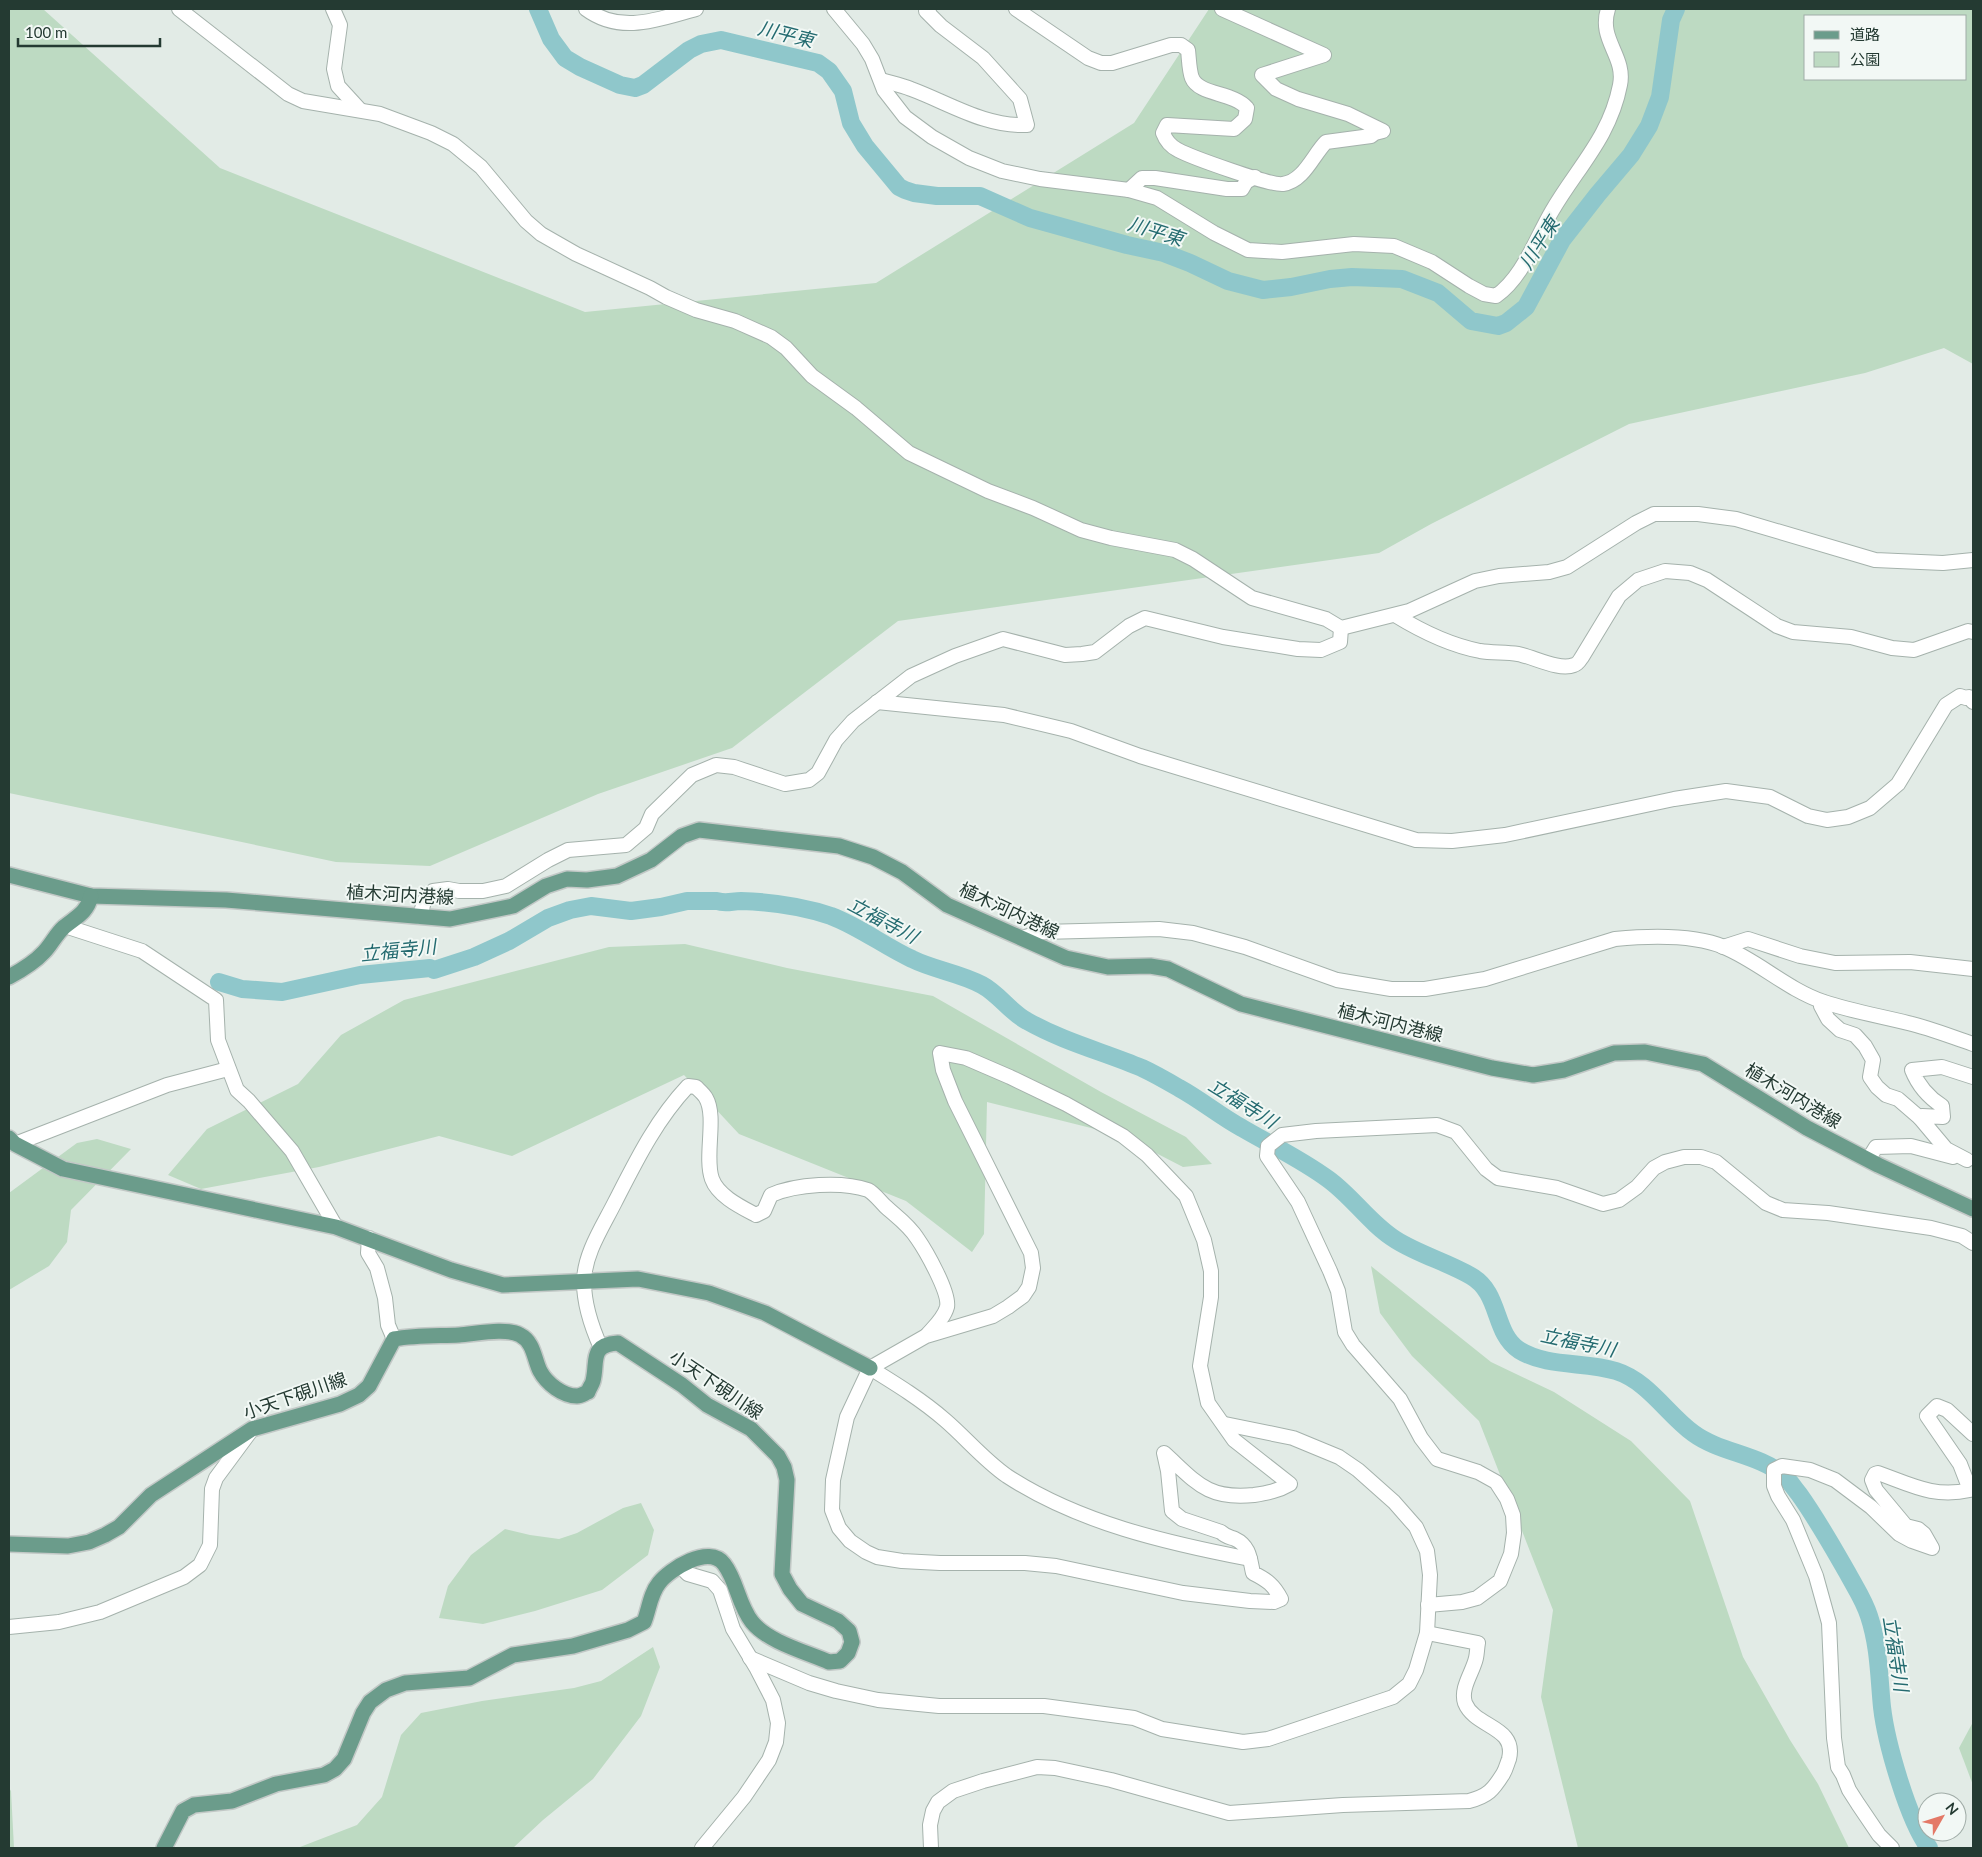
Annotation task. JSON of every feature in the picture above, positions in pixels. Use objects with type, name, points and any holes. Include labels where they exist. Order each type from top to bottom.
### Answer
[{"type":"main road","name":"植木河内港線","points":[[9,876],[91,896],[226,900],[450,919],[513,906],[546,886],[567,879],[587,880],[616,876],[651,860],[682,836],[699,830],[839,846],[873,857],[902,872],[947,905],[1066,958],[1108,967],[1150,966],[1168,969],[1241,1004],[1508,1071],[1533,1075],[1556,1072],[1614,1053],[1645,1052],[1703,1064],[1807,1128],[1868,1160],[1973,1209]]},
{"type":"main road","points":[[9,977],[30,966],[66,925],[83,913],[89,904],[91,896]]},
{"type":"main road","points":[[12,1141],[63,1169],[336,1228],[369,1238],[451,1270],[503,1285],[638,1279],[709,1294],[766,1313],[870,1368]]},
{"type":"main road","points":[[394,1339],[418,1335],[507,1332],[520,1335],[529,1342],[540,1372],[550,1384],[564,1394],[578,1396],[588,1392],[593,1380],[595,1356],[601,1348]]},
{"type":"main road","name":"小天下硯川線","points":[[9,1544],[68,1546],[89,1542],[105,1535],[119,1527],[151,1495],[252,1429],[340,1404],[359,1395],[372,1380],[394,1339]]},
{"type":"main road","name":"小天下硯川線","points":[[164,1848],[183,1811],[194,1805],[232,1801],[276,1784],[324,1775],[335,1769],[344,1759],[363,1713],[370,1702],[386,1690],[405,1683],[469,1678],[513,1655],[573,1646],[628,1630],[644,1622],[659,1583],[680,1566],[695,1558],[708,1557],[723,1562],[731,1574],[738,1599],[752,1622],[766,1635],[829,1662],[840,1661],[848,1653],[852,1642],[849,1631],[838,1621],[802,1604],[790,1589],[782,1574],[787,1480],[784,1467],[778,1456],[752,1428],[707,1405],[682,1385],[628,1349],[618,1343],[601,1348]]},
{"type":"street","points":[[179,9],[288,94],[303,101],[380,114],[431,133],[452,144],[481,168],[526,221],[541,234],[576,254],[696,310],[735,321],[771,337],[786,348],[812,376],[856,408],[908,453],[988,491],[1033,508],[1081,530],[1111,538],[1175,550],[1193,559],[1252,598],[1326,619],[1341,628],[1395,615],[1475,581],[1499,576],[1549,572],[1567,567],[1628,528],[1654,514],[1698,514],[1736,519],[1875,560],[1943,563],[1973,560]]},
{"type":"street","points":[[333,9],[340,24],[334,69],[338,86],[360,110]]},
{"type":"street","points":[[586,9],[593,14],[618,24],[640,22],[696,9]]},
{"type":"street","points":[[640,22],[662,9]]},
{"type":"street","points":[[834,9],[863,44],[872,59],[884,90],[905,117],[932,137],[969,158],[1002,171],[1040,179],[1129,190],[1162,200],[1214,233],[1248,250],[1282,252],[1354,244],[1394,246],[1432,262],[1484,294],[1496,296],[1506,289],[1522,267],[1552,210],[1602,137],[1612,115],[1621,75],[1617,57],[1605,28],[1608,9]]},
{"type":"street","points":[[881,80],[910,88],[978,117],[1014,126],[1027,125],[1020,99],[983,58],[941,26],[926,11],[929,9]]},
{"type":"street","points":[[1016,9],[1088,58],[1101,63],[1112,63],[1171,45],[1181,45],[1188,50],[1192,79],[1200,88],[1240,100],[1246,108],[1245,119],[1234,129],[1167,124],[1163,133],[1166,141],[1176,149],[1196,159],[1255,178],[1283,184],[1300,177],[1326,142],[1371,136],[1383,131],[1348,114],[1298,99],[1276,89],[1262,75],[1324,55],[1222,9]]},
{"type":"street","points":[[1129,190],[1142,178],[1155,178],[1227,189],[1242,189],[1246,182],[1255,178]]},
{"type":"street","points":[[1395,615],[1424,632],[1456,645],[1481,651],[1517,654],[1553,665],[1573,666],[1582,657],[1618,596],[1638,580],[1665,571],[1690,573],[1707,580],[1776,626],[1793,632],[1844,636],[1892,648],[1914,650],[1968,631],[1973,632]]},
{"type":"street","points":[[420,917],[424,901],[433,892],[448,889],[482,891],[506,886],[568,850],[626,845],[646,828],[652,814],[692,775],[716,765],[734,767],[785,784],[809,780],[818,773],[836,740],[853,721],[911,676],[955,656],[1003,639],[1065,655],[1082,654],[1095,652],[1129,626],[1145,618],[1223,637],[1298,649],[1321,650],[1340,642],[1341,628]]},
{"type":"street","points":[[877,702],[1004,715],[1062,728],[1140,756],[1416,840],[1452,841],[1505,835],[1674,799],[1726,791],[1770,797],[1808,816],[1827,820],[1848,817],[1870,808],[1898,784],[1946,705],[1960,696],[1969,697],[1973,702]]},
{"type":"street","points":[[66,925],[70,928],[142,951],[216,1000],[217,1033],[228,1069],[237,1090],[292,1151],[336,1228]]},
{"type":"street","points":[[1022,938],[1042,932],[1168,930],[1246,947],[1337,980],[1391,989],[1425,989],[1485,980],[1615,939],[1634,937],[1692,939],[1723,947],[1801,992],[1823,1002],[1875,1017],[1909,1023],[1973,1044]]},
{"type":"street","points":[[1723,947],[1748,939],[1800,956],[1835,963],[1910,962],[1973,968]]},
{"type":"street","points":[[1823,1002],[1821,1006],[1828,1019],[1840,1030],[1855,1035],[1865,1046],[1873,1060],[1870,1077],[1877,1087],[1886,1095],[1898,1100],[1920,1118],[1946,1149],[1970,1161]]},
{"type":"street","points":[[940,1053],[966,1058],[1010,1077],[1066,1104],[1123,1136],[1147,1155],[1186,1196],[1204,1240],[1211,1271],[1211,1297],[1200,1366],[1208,1403],[1225,1424],[1234,1440],[1290,1484],[1280,1490],[1237,1497],[1214,1494],[1197,1483],[1164,1453],[1168,1471],[1172,1511],[1182,1519],[1222,1532],[1225,1536],[1241,1543],[1248,1549],[1253,1573],[1266,1580],[1275,1588],[1281,1599],[1274,1602],[1183,1593],[1056,1566],[1025,1562],[902,1561],[877,1557],[850,1541],[839,1528],[832,1510],[833,1480],[847,1417],[870,1368],[926,1336],[993,1316],[1008,1307],[1023,1296],[1029,1287],[1033,1268],[1031,1253],[955,1102],[943,1070],[940,1053]]},
{"type":"street","points":[[1920,1118],[1922,1116],[1943,1117],[1942,1106],[1932,1100],[1926,1093],[1916,1080],[1912,1070],[1942,1067],[1973,1077]]},
{"type":"street","points":[[12,1141],[167,1085],[228,1069]]},
{"type":"street","points":[[601,1348],[592,1328],[584,1281],[589,1255],[634,1161],[673,1101],[688,1086],[696,1087],[707,1098],[710,1112],[710,1164],[712,1179],[721,1191],[736,1204],[756,1215],[764,1211],[771,1195],[781,1191],[806,1186],[838,1185],[870,1190],[902,1221],[917,1238],[945,1289],[947,1306],[943,1316],[926,1336]]},
{"type":"street","points":[[1428,1605],[1462,1602],[1477,1598],[1500,1581],[1511,1554],[1514,1533],[1513,1515],[1507,1499],[1496,1482],[1478,1472],[1437,1459],[1421,1438],[1400,1399],[1353,1345],[1345,1332],[1338,1290],[1330,1271],[1298,1202],[1268,1156],[1268,1146],[1282,1135],[1316,1131],[1437,1126],[1456,1132],[1486,1169],[1498,1178],[1558,1188],[1603,1204],[1619,1200],[1637,1187],[1654,1168],[1665,1162],[1684,1157],[1701,1157],[1716,1162],[1766,1203],[1783,1210],[1931,1228],[1962,1236],[1973,1243]]},
{"type":"street","points":[[1868,1160],[1876,1146],[1911,1146],[1970,1161]]},
{"type":"street","points":[[369,1238],[368,1253],[377,1268],[385,1298],[388,1325],[394,1339]]},
{"type":"street","points":[[870,1368],[916,1397],[945,1420],[979,1454],[1005,1474],[1034,1492],[1131,1531],[1199,1549],[1250,1559]]},
{"type":"street","points":[[1892,1848],[1879,1835],[1848,1790],[1838,1767],[1834,1738],[1829,1623],[1816,1576],[1793,1520],[1774,1486],[1774,1470],[1782,1466],[1810,1470],[1836,1480],[1871,1507],[1899,1534],[1932,1548],[1924,1534],[1918,1529],[1906,1526],[1876,1490],[1872,1480],[1875,1474],[1878,1473],[1934,1492],[1952,1494],[1970,1490],[1960,1464],[1927,1416],[1937,1406],[1947,1410],[1973,1434]]},
{"type":"street","points":[[750,1658],[809,1683],[878,1700],[940,1706],[1044,1706],[1134,1718],[1162,1729],[1243,1742],[1268,1739],[1393,1697],[1409,1684],[1416,1670],[1427,1633],[1430,1575],[1427,1551],[1416,1527],[1394,1502],[1358,1470],[1339,1457],[1293,1438],[1225,1424]]},
{"type":"street","points":[[9,1627],[59,1622],[100,1612],[184,1577],[200,1565],[210,1546],[212,1488],[216,1478],[252,1429]]},
{"type":"street","points":[[680,1566],[688,1574],[712,1580],[720,1590],[733,1629],[773,1700],[778,1723],[776,1742],[769,1760],[744,1797],[702,1848]]},
{"type":"street","points":[[931,1848],[930,1825],[933,1811],[938,1802],[953,1791],[1037,1767],[1055,1768],[1112,1780],[1229,1813],[1343,1805],[1469,1801],[1483,1797],[1495,1787],[1506,1770],[1511,1751],[1509,1742],[1504,1735],[1479,1719],[1466,1704],[1464,1691],[1476,1658],[1478,1643],[1427,1633]]},
{"type":"green space","points":[[9,9],[43,9],[220,168],[585,312],[876,283],[1134,123],[1209,9],[1973,9],[1973,364],[1944,348],[1865,373],[1629,424],[1431,524],[1379,553],[898,621],[732,748],[598,794],[430,866],[336,862],[9,793]]},
{"type":"green space","points":[[685,944],[787,968],[933,996],[1101,1092],[1186,1137],[1212,1164],[1183,1167],[1123,1136],[987,1102],[984,1234],[972,1252],[906,1201],[739,1134],[684,1075],[512,1156],[439,1136],[319,1167],[201,1189],[168,1175],[207,1129],[298,1084],[341,1035],[404,1000],[609,947]]},
{"type":"green space","points":[[97,1139],[131,1149],[71,1210],[67,1242],[49,1266],[9,1290],[9,1193],[77,1143]]},
{"type":"green space","points":[[1371,1266],[1491,1362],[1554,1392],[1631,1441],[1690,1501],[1743,1657],[1790,1740],[1818,1784],[1849,1848],[1578,1848],[1541,1697],[1553,1610],[1479,1421],[1412,1356],[1380,1313]]},
{"type":"green space","points":[[641,1503],[654,1530],[648,1555],[602,1590],[535,1611],[483,1624],[439,1618],[448,1586],[471,1555],[505,1529],[559,1539],[577,1533],[623,1508]]},
{"type":"green space","points":[[653,1647],[660,1667],[641,1716],[593,1779],[543,1820],[513,1848],[288,1848],[300,1847],[357,1825],[382,1797],[401,1735],[421,1713],[482,1701],[574,1688],[601,1681]]},
{"type":"green space","points":[[1973,1722],[1973,1785],[1959,1748]]},
{"type":"green space","points":[[9,1788],[11,1791],[14,1848],[9,1848]]},
{"type":"waterway","name":"川平東","points":[[538,9],[551,39],[565,58],[620,85],[635,88],[643,85],[689,50],[701,44],[721,40],[818,63],[829,71],[843,91],[851,123],[865,146],[899,187],[914,193],[937,196],[980,196],[1030,218],[1127,245],[1164,253],[1228,281],[1263,290],[1352,277],[1402,279],[1438,293],[1471,321],[1498,326],[1506,323],[1526,307],[1562,240],[1631,155],[1649,126],[1660,97],[1671,20],[1676,9]]},
{"type":"waterway","name":"立福寺川","points":[[219,982],[242,989],[282,992],[360,975],[430,968],[434,970],[474,957],[509,941],[548,918],[570,910],[591,906],[631,911],[687,901],[741,901],[787,905],[831,916],[912,959],[965,977],[982,985],[1027,1021],[1055,1035],[1152,1073],[1318,1172],[1346,1194],[1387,1234],[1414,1250],[1462,1271],[1481,1283],[1493,1302],[1505,1334],[1519,1350],[1530,1356],[1554,1362],[1604,1368],[1627,1376],[1648,1390],[1693,1433],[1715,1445],[1762,1462],[1785,1477],[1818,1523],[1867,1610],[1875,1639],[1884,1722],[1893,1760],[1913,1819],[1929,1848]]}]
